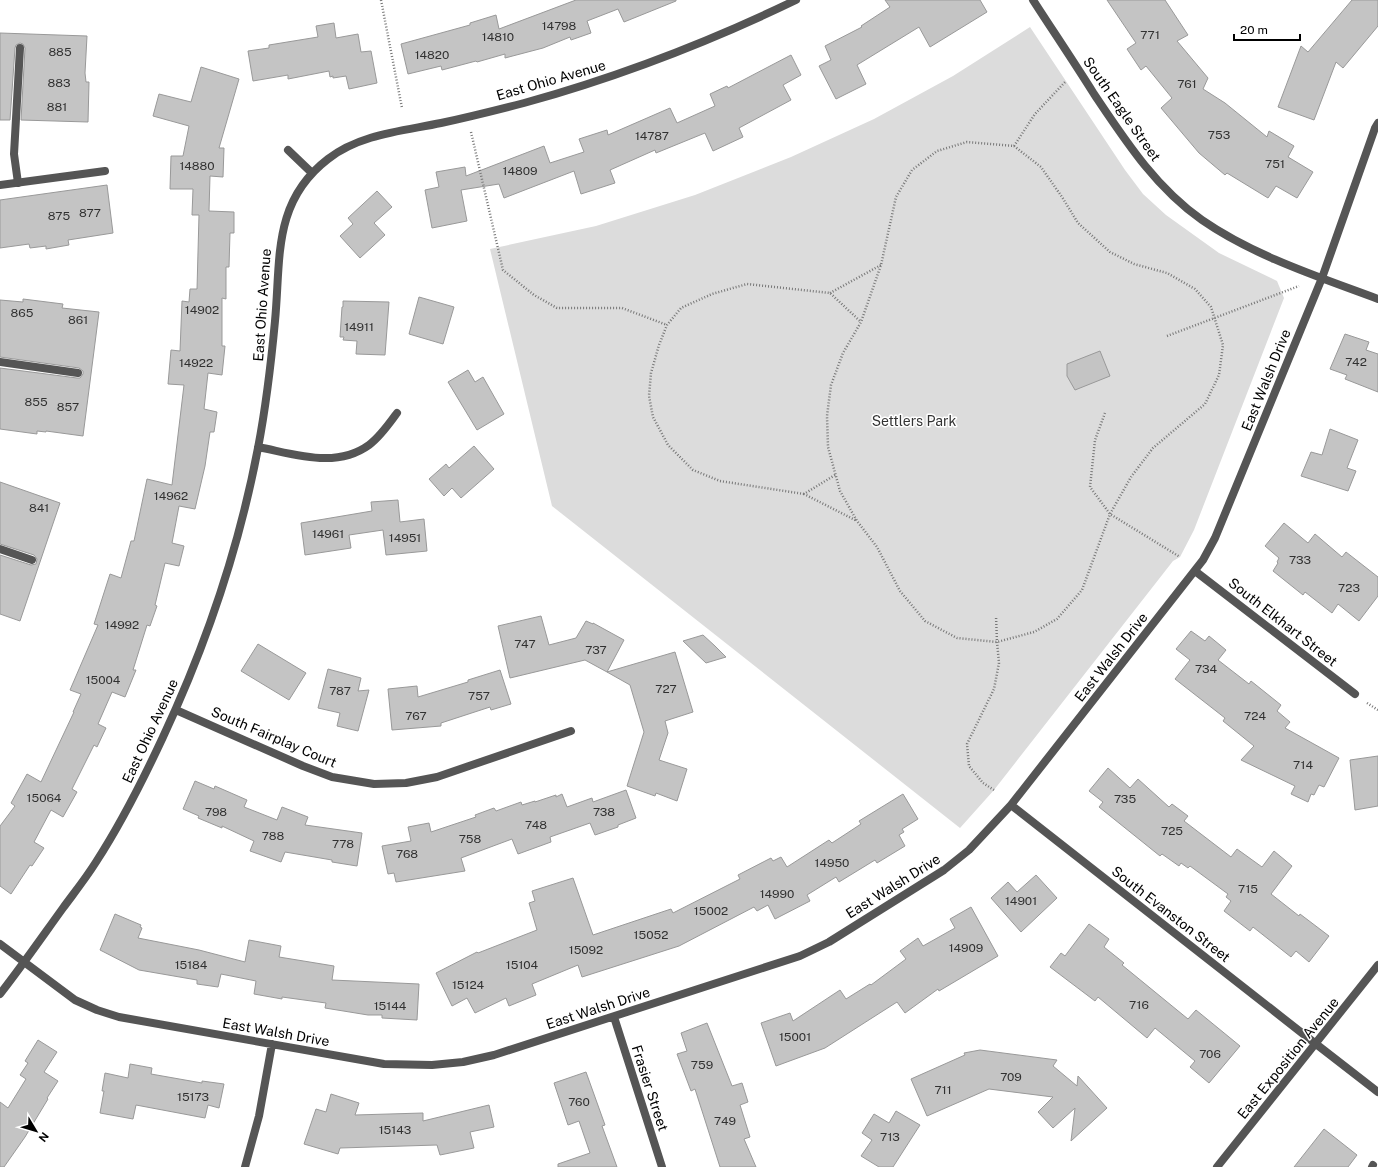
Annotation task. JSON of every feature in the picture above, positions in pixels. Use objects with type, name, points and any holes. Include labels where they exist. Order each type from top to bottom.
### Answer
[{"type":"street","name":"East Ohio Avenue","points":[[0,994],[96,863],[120,822],[142,782],[176,710],[209,628],[228,569],[245,508],[258,447],[269,381],[280,244],[285,218],[297,194],[312,173],[329,158],[352,144],[370,137],[523,103],[601,80],[678,52],[754,20],[796,0]]},
{"type":"street","name":"South Eagle Street","points":[[1033,0],[1124,139],[1153,177],[1176,199],[1201,219],[1228,236],[1256,250],[1322,278],[1378,299]]},
{"type":"street","points":[[18,183],[14,154],[20,48]]},
{"type":"street","name":"East Walsh Drive","points":[[0,944],[75,1000],[97,1010],[119,1017],[384,1064],[432,1065],[464,1062],[494,1055],[800,956],[829,942],[944,870],[969,850],[1011,805],[1203,560],[1215,538],[1322,278],[1378,123]]},
{"type":"street","points":[[288,150],[312,173]]},
{"type":"street","points":[[0,185],[105,171]]},
{"type":"street","points":[[0,362],[78,373]]},
{"type":"street","points":[[258,447],[317,458],[332,459],[351,456],[370,445],[397,413]]},
{"type":"street","points":[[0,549],[32,560]]},
{"type":"street","name":"South Elkhart Street","points":[[1195,571],[1355,694]]},
{"type":"street","name":"South Fairplay Court","points":[[176,710],[303,766],[332,777],[374,784],[406,783],[437,777],[571,730]]},
{"type":"street","name":"South Evanston Street","points":[[1011,805],[1378,1092]]},
{"type":"street","name":"East Exposition Avenue","points":[[1218,1167],[1378,965]]},
{"type":"street","name":"Frasier Street","points":[[614,1017],[662,1167]]},
{"type":"street","points":[[245,1167],[259,1116],[272,1044]]},
{"type":"path","points":[[381,0],[402,108]]},
{"type":"path","points":[[1014,146],[1035,114],[1066,81]]},
{"type":"path","points":[[468,116],[503,270],[534,295],[557,308],[622,308],[668,325]]},
{"type":"path","points":[[967,142],[1014,146],[1041,167],[1078,223],[1110,252],[1134,264],[1167,273],[1195,289],[1211,307],[1223,345],[1219,375],[1206,404],[1153,448],[1131,477],[1110,514],[1082,590],[1057,619],[1034,632],[997,642],[957,638],[925,621],[900,591],[877,547],[857,521],[840,491],[828,447],[827,416],[831,385],[842,353],[861,322],[881,265],[896,197],[912,170],[937,151],[967,142]]},
{"type":"path","points":[[830,294],[881,265]]},
{"type":"path","points":[[1167,336],[1322,278]]},
{"type":"path","points":[[857,521],[804,494],[720,481],[693,470],[668,445],[653,417],[649,396],[651,373],[659,345],[668,325],[681,308],[712,294],[746,284],[830,294],[861,322]]},
{"type":"path","points":[[1105,413],[1095,440],[1090,487],[1110,514],[1180,557]]},
{"type":"path","points":[[804,494],[835,475]]},
{"type":"path","points":[[994,790],[983,783],[969,766],[968,744],[994,689],[999,664],[996,616]]},
{"type":"green space","name":"Settlers Park","points":[[1030,27],[1125,170],[1143,194],[1166,215],[1219,253],[1277,281],[1284,298],[1194,530],[1180,557],[1173,561],[994,790],[960,828],[552,506],[490,249],[596,226],[695,195],[791,157],[874,119],[953,76]]},
{"type":"building","points":[[576,0],[676,1],[624,22],[618,9],[587,21],[591,33],[571,40],[570,37],[543,48],[505,58],[505,54],[442,70],[441,66],[408,74],[401,44],[470,25],[470,23],[496,15],[499,29]]},
{"type":"building","points":[[885,0],[980,0],[987,12],[930,47],[919,27],[857,65],[866,84],[836,99],[819,66],[831,60],[825,46],[862,27],[861,26],[890,7]]},
{"type":"building","points":[[1107,0],[1165,0],[1188,35],[1177,41],[1208,78],[1203,89],[1225,103],[1267,137],[1269,131],[1294,146],[1288,157],[1313,172],[1297,198],[1276,186],[1268,198],[1227,173],[1225,175],[1199,153],[1161,108],[1172,98],[1146,66],[1141,70],[1127,49],[1136,43]]},
{"type":"building","points":[[1352,0],[1378,0],[1378,26],[1343,68],[1336,62],[1314,120],[1278,107],[1301,46],[1308,52]]},
{"type":"building","points":[[334,23],[336,38],[358,34],[361,52],[371,51],[377,83],[349,89],[346,76],[333,78],[333,76],[330,77],[329,71],[288,79],[288,75],[253,81],[248,51],[269,48],[269,45],[318,37],[316,26]]},
{"type":"building","points":[[0,33],[87,36],[85,73],[86,82],[89,82],[88,122],[21,120],[25,48],[23,44],[20,43],[16,45],[15,48],[10,120],[0,120]]},
{"type":"building","points":[[791,55],[801,75],[783,85],[791,100],[739,128],[743,137],[713,151],[705,133],[656,153],[655,150],[610,170],[615,183],[581,194],[574,171],[504,198],[499,184],[461,190],[467,221],[432,228],[425,190],[439,187],[436,172],[465,167],[466,176],[544,146],[550,163],[584,152],[579,139],[607,130],[608,135],[670,108],[677,123],[715,106],[710,94],[727,86],[728,88]]},
{"type":"building","points":[[201,67],[239,79],[219,148],[224,148],[223,177],[210,176],[209,211],[234,212],[234,233],[230,233],[229,267],[226,267],[226,299],[222,298],[222,346],[225,346],[222,375],[208,373],[204,409],[217,412],[214,432],[210,432],[205,466],[195,509],[179,506],[172,543],[184,546],[179,566],[165,563],[155,605],[157,606],[150,626],[147,625],[133,670],[136,670],[125,697],[112,692],[98,724],[106,728],[97,747],[94,745],[72,789],[77,792],[63,817],[51,810],[34,842],[44,848],[32,866],[30,865],[11,894],[0,886],[0,826],[15,806],[11,803],[27,774],[41,782],[74,712],[81,694],[70,690],[98,625],[94,624],[110,574],[121,578],[131,541],[134,541],[147,479],[172,485],[184,385],[168,384],[171,350],[180,351],[182,301],[189,302],[190,289],[197,289],[199,215],[192,215],[193,189],[170,189],[171,156],[183,156],[189,126],[153,116],[159,94],[191,102]]},
{"type":"building","points":[[107,185],[113,233],[68,240],[69,245],[46,249],[46,246],[30,248],[29,244],[0,248],[0,200]]},
{"type":"building","points":[[377,191],[392,207],[374,223],[385,235],[360,258],[340,236],[353,224],[348,218]]},
{"type":"building","points":[[419,297],[454,307],[443,344],[409,334]]},
{"type":"building","points":[[23,299],[63,304],[62,308],[99,312],[83,436],[46,431],[37,431],[37,434],[0,429],[0,368],[77,378],[80,378],[83,374],[83,371],[79,368],[0,357],[0,300],[23,302]]},
{"type":"building","points":[[343,301],[389,302],[385,355],[356,354],[357,341],[343,340],[344,337],[340,337]]},
{"type":"building","points":[[1345,334],[1369,342],[1366,350],[1378,354],[1378,392],[1345,379],[1347,375],[1330,369]]},
{"type":"building","points":[[1100,351],[1110,376],[1075,390],[1067,376],[1067,364]]},
{"type":"building","points":[[468,370],[475,382],[483,377],[504,414],[477,430],[448,382]]},
{"type":"building","points":[[1330,429],[1358,440],[1347,468],[1356,471],[1348,491],[1301,476],[1311,452],[1322,455]]},
{"type":"building","points":[[474,446],[494,469],[461,498],[452,488],[444,496],[429,479],[446,464],[449,468]]},
{"type":"building","points":[[0,482],[60,503],[20,621],[0,614],[0,555],[31,565],[36,564],[37,559],[34,555],[0,544]]},
{"type":"building","points":[[398,500],[400,522],[424,519],[427,551],[386,555],[383,530],[349,535],[351,548],[305,555],[301,523],[372,511],[371,502]]},
{"type":"building","points":[[1284,523],[1308,543],[1315,534],[1342,557],[1346,552],[1378,577],[1378,596],[1359,621],[1338,604],[1332,613],[1305,592],[1303,595],[1273,571],[1279,558],[1265,546]]},
{"type":"building","points":[[541,616],[549,645],[576,638],[586,621],[593,623],[624,640],[607,672],[585,660],[510,678],[498,626]]},
{"type":"building","points":[[1191,631],[1205,641],[1209,636],[1226,650],[1218,660],[1249,684],[1251,681],[1281,705],[1277,711],[1290,722],[1285,728],[1339,758],[1324,787],[1319,785],[1314,795],[1311,794],[1308,802],[1291,794],[1295,786],[1241,760],[1254,746],[1223,721],[1225,718],[1175,679],[1190,660],[1176,649]]},
{"type":"building","points":[[703,635],[726,657],[706,663],[683,641]]},
{"type":"building","points":[[258,644],[306,673],[289,700],[241,671]]},
{"type":"building","points":[[675,652],[693,712],[665,721],[668,733],[659,760],[687,769],[677,801],[656,793],[655,796],[627,786],[644,732],[630,685],[607,672]]},
{"type":"building","points":[[328,669],[361,678],[358,691],[369,690],[358,731],[337,726],[340,713],[318,708]]},
{"type":"building","points":[[500,670],[511,704],[491,710],[490,707],[441,723],[441,726],[392,730],[388,689],[417,686],[418,697],[468,682],[468,680]]},
{"type":"building","points":[[1378,756],[1378,806],[1355,810],[1350,760]]},
{"type":"building","points":[[1108,768],[1130,788],[1138,779],[1169,807],[1172,804],[1188,816],[1184,821],[1231,857],[1237,849],[1262,867],[1274,851],[1292,866],[1271,894],[1299,916],[1300,914],[1329,936],[1309,962],[1296,951],[1291,957],[1253,927],[1250,931],[1224,911],[1231,901],[1226,897],[1228,894],[1190,866],[1188,868],[1181,863],[1179,866],[1162,854],[1160,856],[1099,807],[1103,802],[1089,791]]},
{"type":"building","points":[[195,781],[214,789],[215,786],[247,800],[244,807],[277,820],[282,807],[308,817],[305,825],[362,833],[357,866],[285,852],[281,862],[250,851],[254,841],[222,826],[222,828],[198,818],[199,816],[183,809]]},
{"type":"building","points":[[626,790],[636,818],[618,825],[618,827],[595,835],[590,823],[550,837],[551,842],[518,854],[512,839],[461,858],[465,871],[396,882],[394,873],[388,874],[382,846],[411,841],[408,827],[429,823],[431,832],[476,817],[475,815],[494,808],[496,811],[521,802],[522,805],[556,795],[556,797],[562,794],[567,807],[592,798],[593,802]]},
{"type":"building","points":[[903,794],[918,819],[902,829],[904,832],[899,835],[905,846],[877,863],[875,860],[839,882],[836,877],[807,895],[810,901],[775,919],[768,905],[757,911],[754,907],[679,946],[582,977],[578,965],[532,984],[536,995],[509,1006],[506,998],[475,1013],[467,998],[452,1006],[436,973],[477,952],[478,953],[537,930],[529,903],[535,901],[532,891],[573,878],[593,935],[671,909],[673,913],[740,879],[738,875],[771,858],[773,861],[781,857],[787,867],[829,840],[832,843],[861,824],[859,821]]},
{"type":"building","points":[[1036,875],[1057,898],[1021,932],[991,898],[1008,882],[1017,892]]},
{"type":"building","points":[[971,907],[998,956],[939,991],[938,989],[905,1013],[897,1002],[825,1048],[776,1066],[761,1023],[790,1013],[793,1021],[840,990],[846,999],[870,984],[871,985],[906,959],[900,951],[918,938],[923,946],[955,928],[950,919]]},
{"type":"building","points":[[115,914],[141,925],[140,927],[142,928],[138,938],[199,950],[245,962],[249,940],[281,946],[279,957],[334,966],[332,980],[419,984],[417,1020],[382,1018],[382,1015],[368,1015],[325,1008],[326,1003],[282,997],[282,999],[254,994],[256,981],[221,974],[218,987],[197,984],[197,980],[139,970],[100,950]]},
{"type":"building","points":[[1089,924],[1109,939],[1104,947],[1124,963],[1122,965],[1188,1019],[1196,1010],[1240,1046],[1209,1083],[1190,1067],[1195,1061],[1155,1028],[1147,1038],[1098,997],[1095,1001],[1050,967],[1061,953],[1065,956]]},
{"type":"building","points":[[707,1023],[732,1086],[742,1083],[748,1102],[740,1105],[750,1137],[744,1139],[756,1167],[720,1167],[695,1089],[691,1091],[677,1054],[687,1051],[681,1033]]},
{"type":"building","points":[[38,1040],[57,1052],[44,1072],[58,1081],[25,1137],[4,1167],[0,1167],[0,1102],[8,1108],[26,1079],[20,1075],[28,1063],[25,1061]]},
{"type":"building","points":[[980,1050],[1057,1060],[1053,1066],[1077,1086],[1078,1076],[1107,1108],[1071,1141],[1075,1108],[1053,1128],[1038,1112],[1053,1097],[989,1089],[927,1116],[911,1079],[965,1055],[964,1053]]},
{"type":"building","points":[[130,1064],[152,1068],[151,1074],[202,1083],[202,1081],[224,1084],[219,1108],[208,1105],[205,1118],[136,1105],[133,1119],[100,1113],[104,1091],[102,1091],[105,1073],[128,1078]]},
{"type":"building","points":[[586,1072],[605,1125],[602,1126],[617,1167],[558,1167],[558,1164],[590,1153],[579,1121],[568,1125],[554,1083]]},
{"type":"building","points":[[331,1094],[359,1103],[355,1115],[423,1113],[423,1121],[489,1105],[494,1127],[470,1132],[474,1148],[440,1155],[437,1145],[340,1148],[338,1154],[304,1144],[316,1109],[326,1112]]},
{"type":"building","points":[[896,1111],[920,1125],[893,1167],[879,1167],[861,1156],[872,1140],[862,1133],[874,1114],[889,1123]]},
{"type":"building","points":[[1324,1129],[1357,1155],[1348,1167],[1294,1167]]}]
